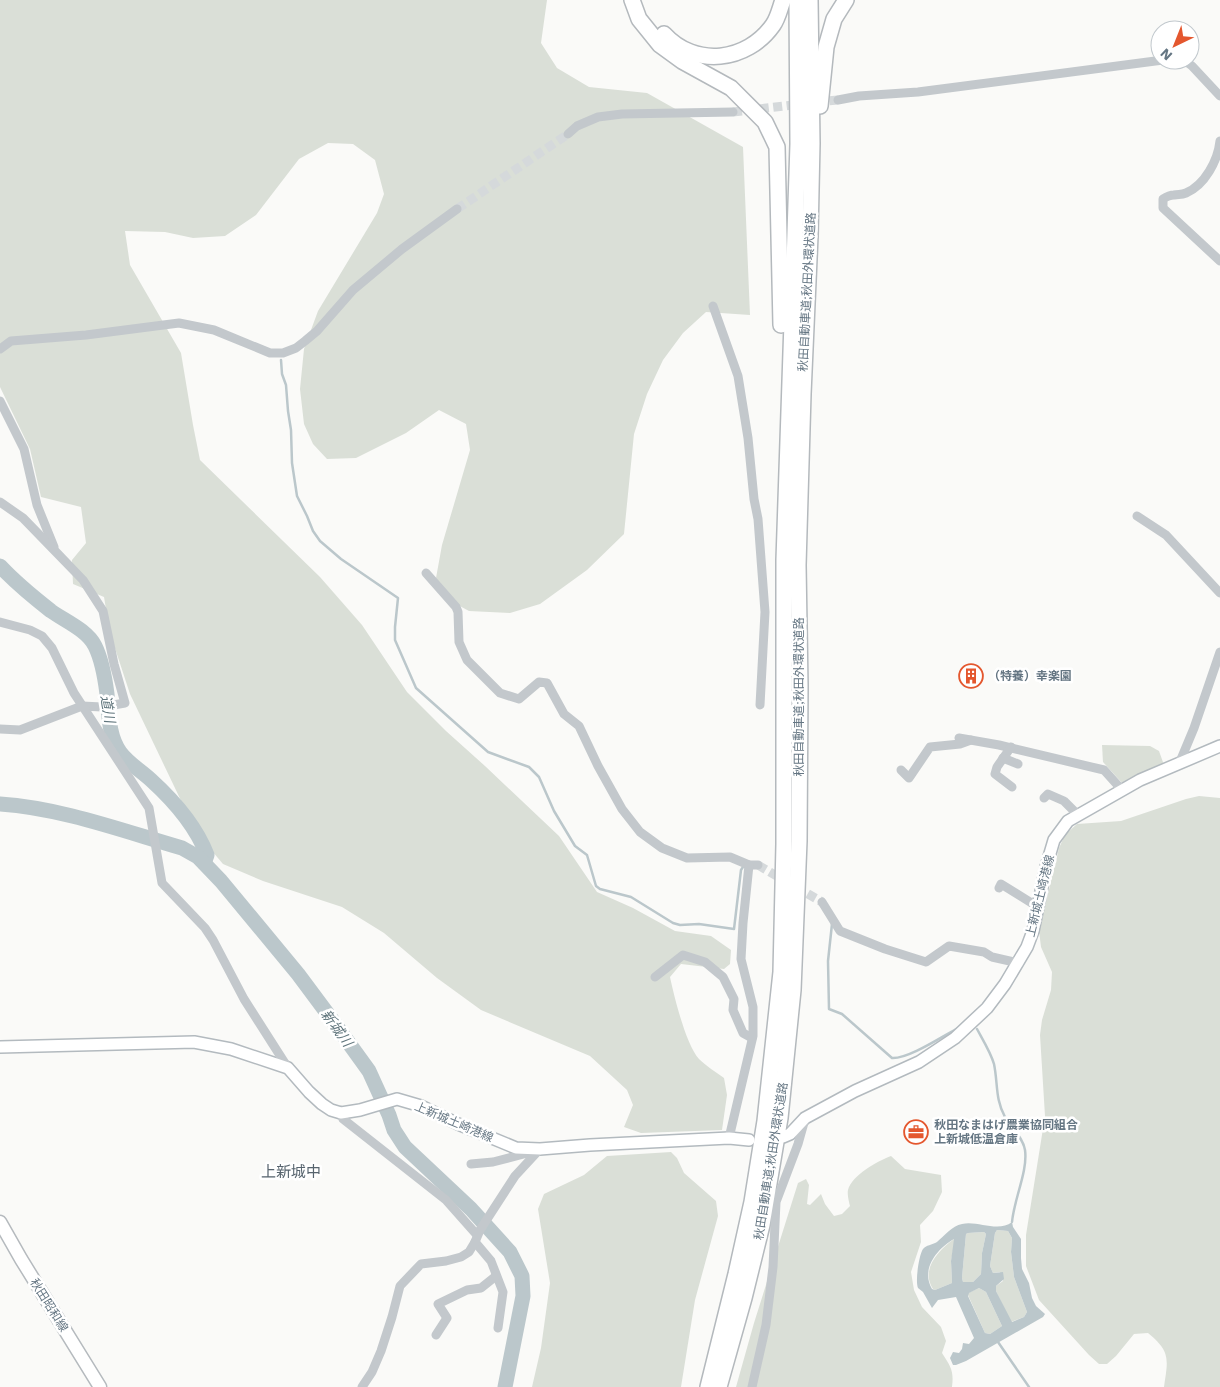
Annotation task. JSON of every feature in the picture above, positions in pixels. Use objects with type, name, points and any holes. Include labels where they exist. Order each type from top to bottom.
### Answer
[{"type":"highway","points":[[632,0],[639,19],[660,45],[682,61],[731,88],[765,122],[777,147],[786,476]]},
{"type":"highway","points":[[642,0],[653,22],[671,42],[690,52],[708,57],[732,55],[754,45],[773,25],[783,0]]},
{"type":"highway","name":"秋田自動車道;秋田外環状道路","points":[[708,1387],[752,1202],[765,1121],[781,972],[784,844],[784,560],[798,144],[797,0]]},
{"type":"highway","name":"秋田自動車道;秋田外環状道路","points":[[719,1387],[762,1225],[780,1118],[794,990],[799,841],[800,686],[798,565],[812,143],[810,0]]},
{"type":"highway","points":[[810,236],[826,47],[834,19],[846,0]]},
{"type":"main road","name":"上新城土崎港線","points":[[783,1137],[790,1134],[805,1118],[856,1091],[919,1062],[955,1038],[987,1008],[1019,963],[1033,931],[1046,867],[1054,840],[1068,821],[1140,780],[1220,746]]},
{"type":"main road","points":[[0,1047],[194,1042],[240,1050],[288,1068],[322,1104],[340,1112]]},
{"type":"main road","name":"上新城土崎港線","points":[[340,1112],[360,1110],[397,1099],[420,1106],[516,1148],[540,1149],[729,1138],[749,1140]]},
{"type":"main road","name":"秋田昭和線","points":[[0,1222],[100,1387]]},
{"type":"street","points":[[838,100],[859,96],[918,92],[1150,62]]},
{"type":"street","points":[[1196,70],[1220,96]]},
{"type":"street","points":[[568,134],[577,126],[598,117],[622,114],[733,112]]},
{"type":"street","points":[[1220,141],[1218,157],[1201,182],[1189,192],[1180,195],[1174,194],[1163,199],[1163,208],[1220,261]]},
{"type":"street","points":[[0,349],[11,341],[86,335],[178,323],[214,330],[270,353],[296,348],[317,331],[354,290],[372,274],[457,208]]},
{"type":"street","points":[[713,306],[738,376],[758,519],[765,612],[760,705]]},
{"type":"street","points":[[0,402],[24,449],[37,505],[56,552]]},
{"type":"street","points":[[0,502],[23,518],[83,580],[103,611],[114,664],[125,702],[102,707],[82,706],[20,730],[0,729]]},
{"type":"street","points":[[1137,516],[1166,535],[1220,593]]},
{"type":"street","points":[[426,573],[456,607],[458,612],[458,642],[467,660],[500,693],[519,699],[539,682],[547,683],[564,714],[579,726],[598,766],[622,809],[640,832],[662,848],[688,858],[730,857],[754,865],[743,923],[741,959],[753,1007],[752,1038],[729,1138]]},
{"type":"street","points":[[0,622],[30,630],[47,641],[82,706],[149,808],[162,883],[205,928],[244,999],[288,1068]]},
{"type":"street","points":[[1179,764],[1194,728],[1220,652]]},
{"type":"street","points":[[959,738],[1011,747],[1104,770],[1122,790]]},
{"type":"street","points":[[901,770],[909,778],[930,747],[960,744],[971,740]]},
{"type":"street","points":[[1011,747],[997,767],[995,774],[1012,787]]},
{"type":"street","points":[[1004,758],[1018,764]]},
{"type":"street","points":[[1044,798],[1048,794],[1064,801],[1078,815]]},
{"type":"street","points":[[999,888],[1001,884],[1038,907]]},
{"type":"street","points":[[822,902],[840,931],[885,949],[926,962],[949,946],[984,952],[992,957],[1019,963]]},
{"type":"street","points":[[655,977],[683,955],[705,962],[723,977],[734,999],[733,1010],[743,1033],[752,1038]]},
{"type":"street","points":[[340,1112],[343,1119],[446,1200],[478,1236],[491,1262],[502,1292],[498,1328]]},
{"type":"street","points":[[752,1387],[766,1325],[773,1267],[776,1202],[798,1144],[805,1118]]},
{"type":"street","points":[[471,1164],[493,1162],[540,1149]]},
{"type":"street","points":[[362,1387],[372,1372],[380,1351],[400,1286],[421,1264],[446,1262],[462,1257],[469,1252],[514,1176],[540,1149]]},
{"type":"street","points":[[436,1335],[447,1318],[438,1304],[467,1290],[481,1288],[496,1276]]},
{"type":"shaded area","points":[[0,0],[547,0],[541,43],[557,68],[589,87],[647,93],[743,147],[750,315],[706,312],[683,333],[663,360],[647,394],[634,434],[624,534],[587,570],[540,604],[510,613],[469,611],[445,598],[436,578],[442,545],[470,450],[466,424],[439,410],[406,433],[356,458],[327,459],[313,444],[304,424],[300,389],[304,349],[318,311],[377,213],[384,194],[375,160],[353,144],[328,143],[299,159],[256,215],[225,236],[193,238],[165,232],[125,231],[130,265],[181,353],[200,460],[320,577],[362,625],[407,692],[559,836],[597,892],[633,908],[675,931],[711,936],[731,950],[730,964],[724,969],[681,964],[670,977],[681,1020],[694,1052],[702,1062],[724,1078],[727,1095],[722,1130],[641,1133],[624,1127],[633,1105],[627,1090],[590,1056],[481,1010],[437,978],[384,933],[342,907],[263,881],[223,864],[196,832],[130,694],[110,633],[104,597],[73,584],[72,560],[86,543],[81,507],[41,497],[30,449],[0,387]]},
{"type":"shaded area","points":[[1102,745],[1150,746],[1159,751],[1164,765],[1123,784],[1103,762]]},
{"type":"shaded area","points":[[1199,796],[1220,798],[1220,1387],[1164,1387],[1166,1357],[1161,1346],[1148,1333],[1134,1334],[1107,1364],[1099,1364],[1039,1300],[1026,1266],[1026,1235],[1045,1116],[1040,1035],[1042,1020],[1051,990],[1052,972],[1041,947],[1039,931],[1059,848],[1065,835],[1077,824],[1121,821]]},
{"type":"shaded area","points":[[671,1152],[677,1158],[684,1173],[716,1201],[718,1216],[695,1300],[681,1387],[532,1387],[541,1348],[550,1283],[538,1209],[544,1194],[584,1175],[607,1156]]},
{"type":"shaded area","points":[[891,1156],[905,1169],[941,1175],[942,1192],[933,1211],[920,1225],[921,1242],[911,1272],[914,1290],[922,1307],[941,1327],[946,1341],[942,1353],[951,1369],[953,1377],[952,1387],[736,1387],[798,1183],[806,1179],[809,1185],[807,1204],[810,1205],[821,1194],[825,1204],[834,1216],[842,1214],[850,1206],[848,1190],[850,1184],[873,1165]]},
{"type":"shaded area","points":[[1012,1222],[1021,1239],[1022,1269],[1029,1283],[1036,1306],[1045,1314],[1043,1317],[966,1361],[953,1365],[950,1358],[953,1352],[959,1353],[963,1343],[969,1344],[974,1338],[956,1297],[938,1300],[932,1308],[923,1292],[918,1288],[917,1274],[922,1252],[924,1248],[937,1242],[958,1225],[968,1223],[994,1226],[1006,1225]],"holes":[[[997,1230],[1008,1231],[1012,1238],[1011,1252],[1014,1277],[1027,1312],[1024,1317],[1012,1322],[996,1291],[996,1286],[1004,1279],[1003,1272],[993,1273],[990,1266]],[[984,1232],[986,1234],[982,1253],[981,1274],[973,1282],[963,1282],[962,1278],[966,1234]],[[954,1239],[951,1261],[952,1283],[935,1290],[932,1289],[929,1281],[929,1267],[932,1260]],[[979,1288],[986,1292],[1002,1326],[990,1334],[985,1333],[968,1296],[969,1293]]]},
{"type":"shaded area","points":[[997,1230],[1008,1231],[1012,1238],[1011,1252],[1014,1277],[1027,1312],[1024,1317],[1011,1322],[996,1291],[996,1286],[1003,1281],[1000,1272],[993,1273],[990,1266]]},
{"type":"shaded area","points":[[984,1232],[986,1234],[982,1253],[981,1274],[973,1282],[963,1282],[966,1234]]},
{"type":"shaded area","points":[[954,1239],[951,1261],[952,1283],[935,1290],[930,1282],[930,1267],[937,1254]]},
{"type":"shaded area","points":[[979,1288],[986,1292],[1002,1326],[990,1334],[985,1333],[968,1295],[968,1293]]},
{"type":"waterway","points":[[281,360],[282,374],[286,385],[291,430],[292,463],[297,496],[313,531],[320,541],[341,559],[398,598],[395,640],[416,688],[488,752],[529,767],[539,777],[554,811],[575,846],[587,855],[596,886],[600,889],[631,897],[673,923],[680,925],[699,924],[734,929],[741,870],[743,867]]},
{"type":"waterway","name":"道川","points":[[0,566],[18,584],[51,611],[87,635],[91,640],[103,669],[110,724],[116,745],[127,760],[147,776],[183,814],[197,834],[207,855],[204,863]]},
{"type":"waterway","name":"新城川","points":[[0,804],[23,806],[69,815],[182,848],[198,857],[221,881],[298,974],[369,1071],[394,1130],[405,1147],[471,1209],[510,1252],[522,1276],[523,1296],[505,1387]]},
{"type":"waterway","points":[[832,924],[828,961],[829,1009],[842,1014],[892,1058],[917,1051],[960,1027]]},
{"type":"waterway","points":[[977,1029],[994,1064],[998,1097],[1002,1110],[1022,1141],[1025,1150],[1025,1167],[1012,1222]]},
{"type":"waterway","points":[[998,1342],[1029,1387]]},
{"type":"tunnel","points":[[816,102],[838,100]]},
{"type":"tunnel","points":[[733,112],[801,104]]},
{"type":"tunnel","points":[[457,209],[568,134]]},
{"type":"tunnel","points":[[758,865],[785,881]]},
{"type":"tunnel","points":[[796,887],[822,902]]},
{"type":"place","name":"（特養）幸楽園","points":[[971,676]]},
{"type":"place","name":"秋田なまはげ農業協同組合 上新城低温倉庫","points":[[916,1132]]},
{"type":"district","name":"上新城中","points":[[291,1172]]}]
